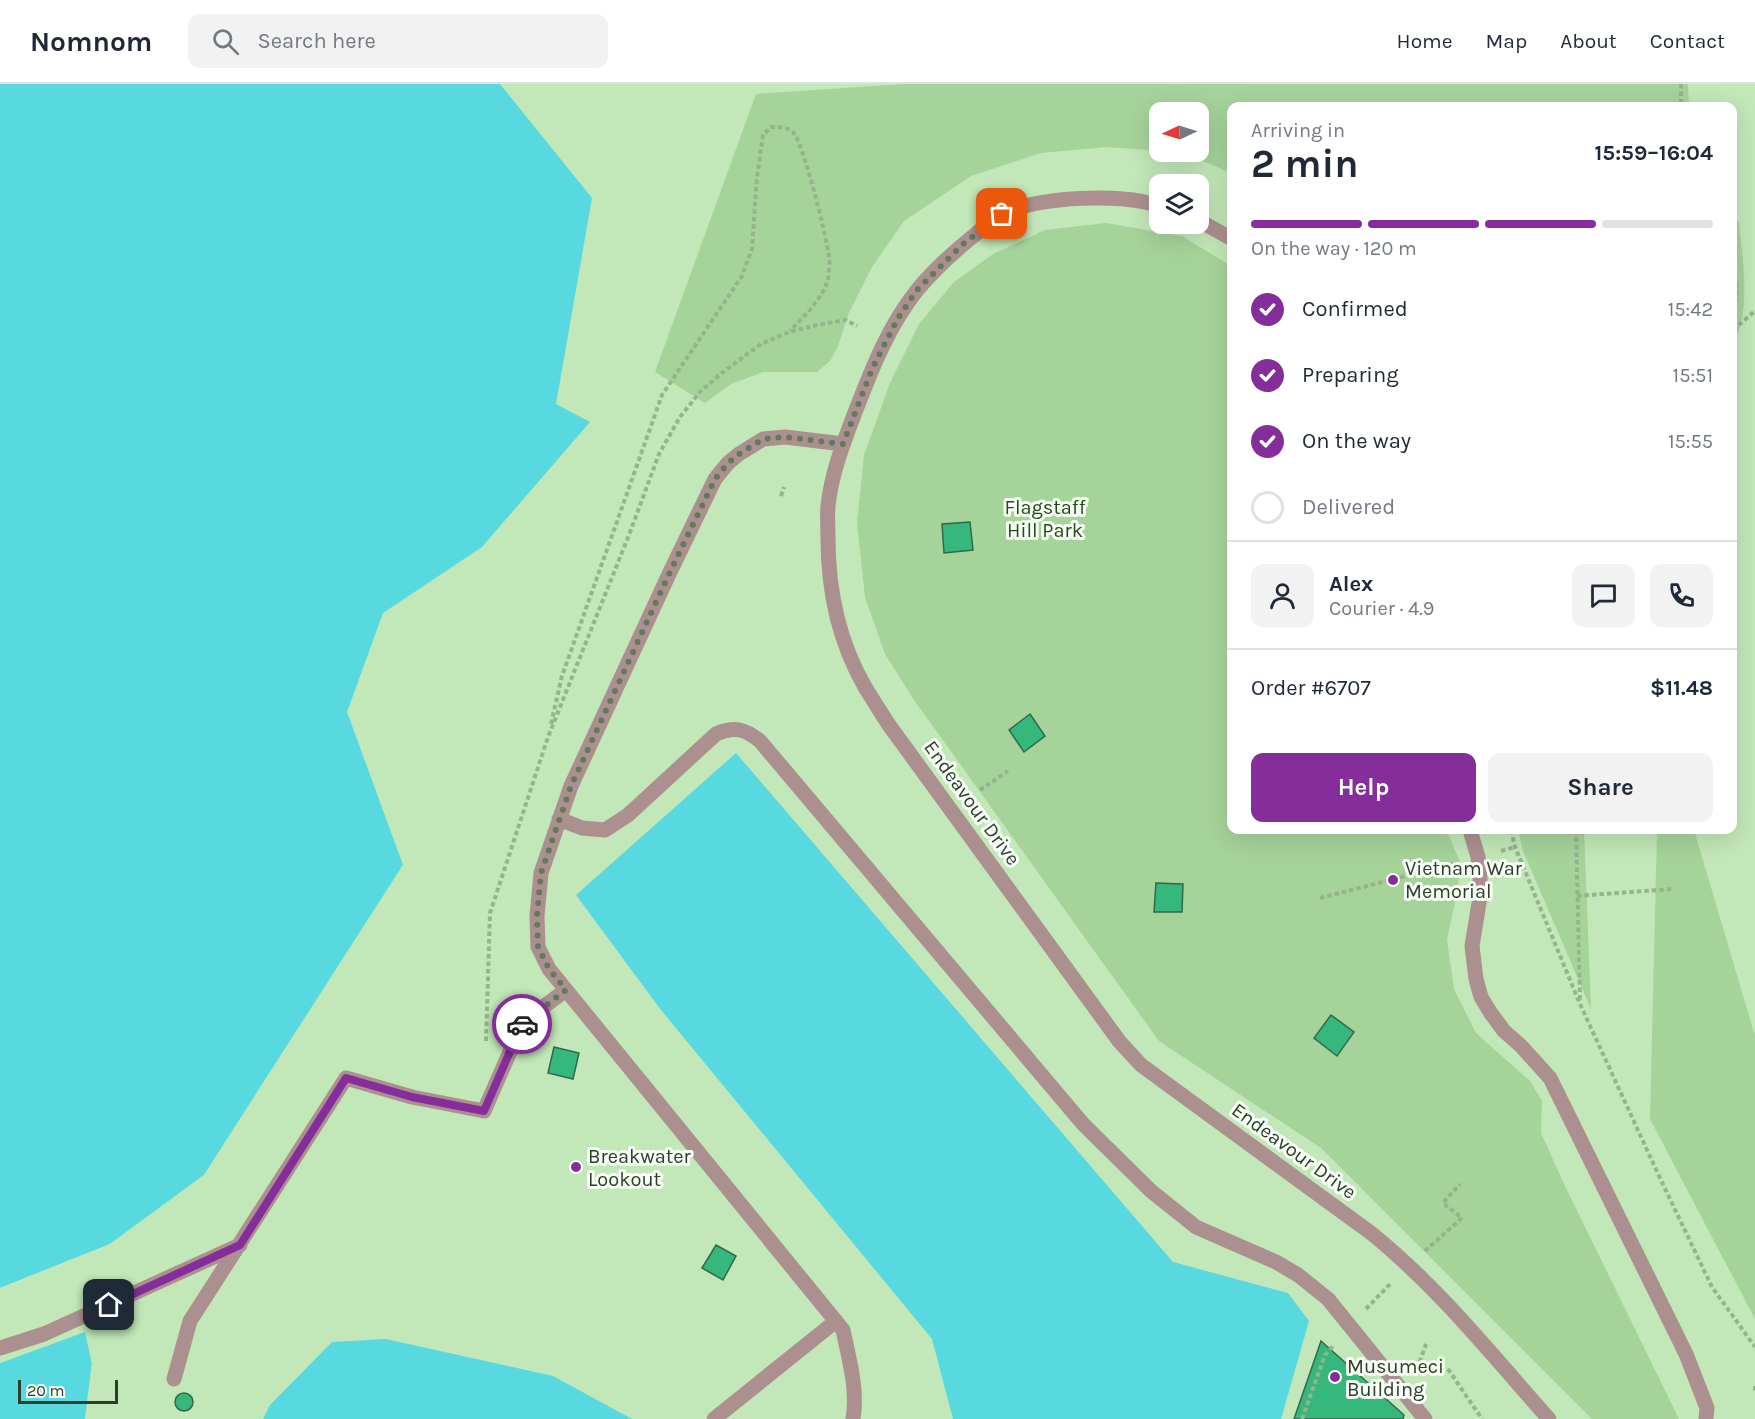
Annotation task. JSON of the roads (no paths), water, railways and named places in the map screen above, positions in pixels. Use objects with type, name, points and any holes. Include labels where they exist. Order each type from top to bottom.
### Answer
[{"type":"street","name":"Endeavour Drive","points":[[1149,204],[1110,198],[1068,199],[1002,214],[963,244],[918,289],[898,318],[872,369],[843,444],[828,507],[828,565],[835,606],[846,644],[864,685],[889,725],[1119,1041],[1141,1065],[1371,1233],[1399,1256],[1428,1283],[1549,1419]]},
{"type":"street","points":[[1209,226],[1227,236]]},
{"type":"street","points":[[843,444],[803,438],[763,439],[746,448],[728,463],[715,479],[571,786],[541,873],[537,916],[538,947],[549,969],[843,1330],[855,1405],[853,1419]]},
{"type":"street","points":[[560,819],[582,828],[605,830],[628,815],[716,734],[728,729],[740,729],[752,735],[768,750],[1083,1124],[1151,1191],[1196,1227],[1276,1262],[1298,1275],[1328,1299],[1425,1419]]},
{"type":"street","points":[[1471,834],[1478,858],[1480,897],[1472,946],[1481,997],[1504,1031],[1550,1078],[1686,1354],[1707,1408],[1706,1419]]},
{"type":"street","points":[[174,1379],[190,1321],[346,1078],[412,1097],[484,1111],[523,1022],[566,990]]},
{"type":"street","points":[[0,1348],[44,1334],[240,1245]]},
{"type":"street","points":[[714,1419],[836,1322]]},
{"type":"water","points":[[0,84],[500,84],[592,198],[556,404],[590,422],[482,547],[383,613],[347,712],[403,865],[204,1175],[110,1244],[0,1288]]},
{"type":"water","points":[[736,753],[1173,1262],[1288,1293],[1309,1321],[1281,1419],[953,1419],[932,1339],[661,1010],[576,895]]},
{"type":"water","points":[[85,1331],[92,1363],[85,1419],[0,1419],[0,1363]]},
{"type":"water","points":[[386,1339],[553,1376],[632,1419],[263,1419],[270,1405],[332,1342]]},
{"type":"place","name":"Vietnam War Memorial","points":[[1393,880]]},
{"type":"place","name":"Breakwater Lookout","points":[[576,1167]]},
{"type":"place","name":"Musumeci Building","points":[[1335,1377]]},
{"type":"park label","name":"Flagstaff Hill Park","points":[[1045,518]]}]
